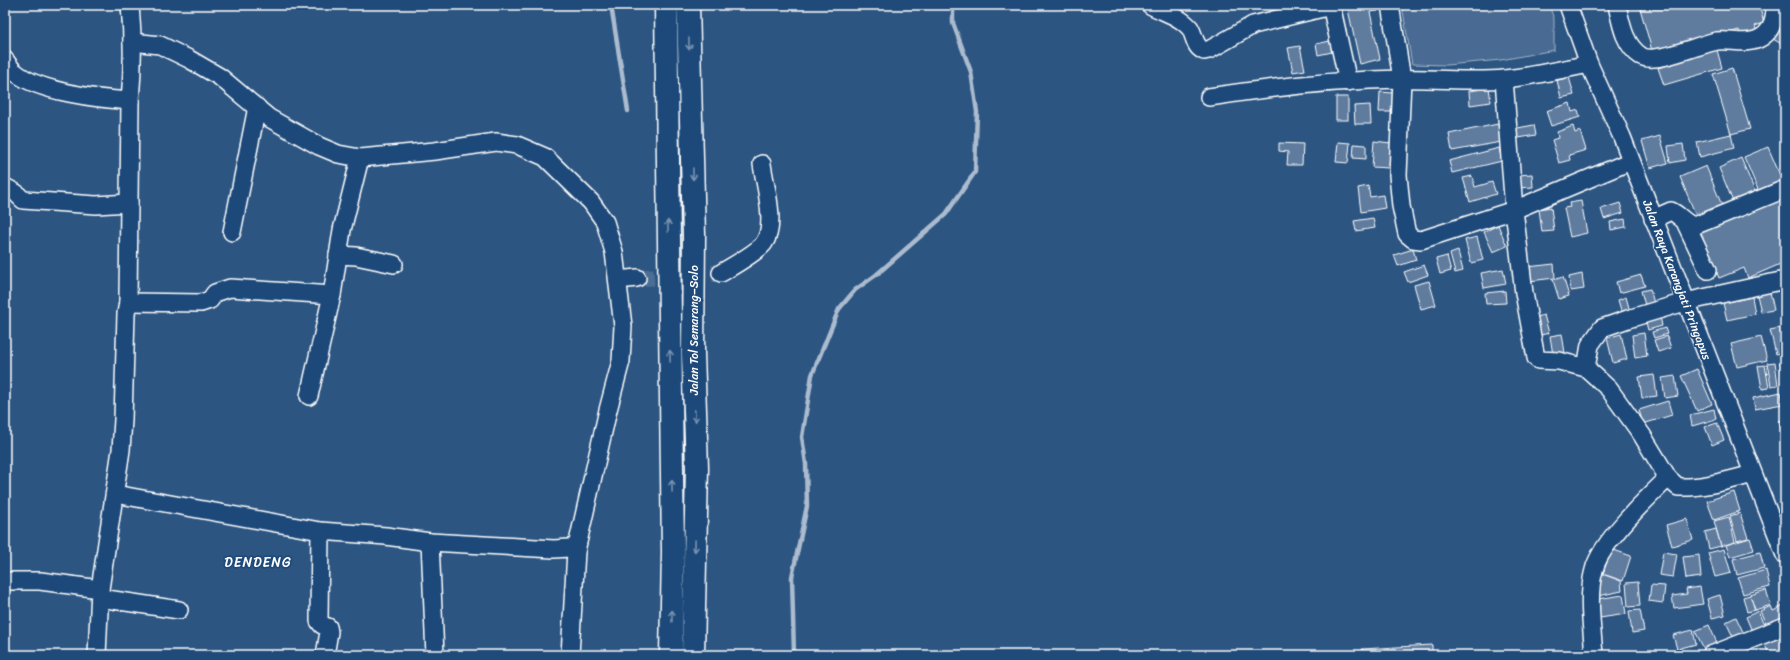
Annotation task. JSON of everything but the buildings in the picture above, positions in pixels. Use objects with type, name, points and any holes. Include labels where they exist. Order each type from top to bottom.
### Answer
[{"type":"highway","name":"Jalan Tol Semarang–Solo","points":[[666,5],[673,552],[671,655]]},
{"type":"highway","name":"Jalan Tol Semarang–Solo","points":[[688,5],[694,235],[693,354],[697,468],[693,655]]},
{"type":"street","points":[[97,655],[100,593],[121,450],[128,302],[132,42],[130,5]]},
{"type":"street","points":[[1150,5],[1181,19],[1191,30],[1197,47],[1204,51],[1209,50],[1253,25],[1331,6],[1348,82]]},
{"type":"street","points":[[1390,5],[1402,79],[1398,175],[1401,206],[1407,234],[1413,239],[1421,240],[1514,210],[1631,162]]},
{"type":"street","name":"Jalan Raya Karangjati Pringapus","points":[[1568,5],[1589,64],[1622,138],[1785,555]]},
{"type":"street","points":[[1617,5],[1623,30],[1632,49],[1643,57],[1659,58],[1718,41],[1735,42],[1762,38],[1769,30],[1775,18],[1775,5]]},
{"type":"street","points":[[132,42],[160,45],[189,59],[220,77],[269,118],[319,146],[338,154],[360,158],[435,151],[496,142],[517,144],[545,157],[591,202],[605,222],[614,252],[623,326],[620,361],[576,551],[570,655]]},
{"type":"street","points":[[5,60],[15,72],[26,79],[43,86],[102,99],[130,101]]},
{"type":"street","points":[[1209,97],[1280,88],[1348,82],[1402,79],[1504,79],[1544,74],[1589,64]]},
{"type":"street","points":[[1504,79],[1514,210],[1524,293],[1536,358],[1538,360],[1559,361],[1586,368],[1609,389],[1642,435],[1668,478],[1678,487],[1691,488],[1753,474]]},
{"type":"street","points":[[232,232],[257,107]]},
{"type":"street","points":[[309,396],[332,295],[338,255],[360,158]]},
{"type":"street","points":[[721,273],[763,245],[769,235],[771,224],[762,164]]},
{"type":"street","points":[[5,187],[16,193],[23,200],[96,205],[129,203]]},
{"type":"street","points":[[1686,224],[1694,226],[1702,224],[1785,189]]},
{"type":"street","points":[[1653,219],[1671,211],[1677,214],[1686,224],[1708,270]]},
{"type":"street","points":[[338,255],[356,256],[394,264]]},
{"type":"street","points":[[618,280],[637,278]]},
{"type":"street","points":[[1586,368],[1590,345],[1602,328],[1685,302],[1785,280]]},
{"type":"street","points":[[128,302],[201,303],[210,300],[215,293],[230,288],[332,295]]},
{"type":"street","points":[[1594,655],[1592,595],[1593,570],[1599,556],[1620,529],[1668,478]]},
{"type":"street","points":[[114,494],[320,531],[386,536],[430,542],[554,549],[568,548],[576,551]]},
{"type":"street","points":[[320,531],[319,621],[322,625],[328,627],[329,632],[325,655]]},
{"type":"street","points":[[430,542],[435,655]]},
{"type":"street","points":[[5,581],[40,581],[179,610]]},
{"type":"street","points":[[1711,655],[1785,626]]},
{"type":"shaded area","points":[[1402,5],[1549,5],[1554,19],[1554,50],[1501,60],[1446,65],[1412,64]]},
{"type":"waterway","points":[[611,5],[628,111]]},
{"type":"waterway","points":[[794,655],[792,577],[807,506],[806,464],[802,437],[812,375],[839,309],[855,290],[876,275],[946,214],[975,172],[977,112],[971,72],[953,23],[953,5]]},
{"type":"tunnel","points":[[637,278],[721,273]]},
{"type":"district","name":"DENDENG","points":[[258,562]]}]
